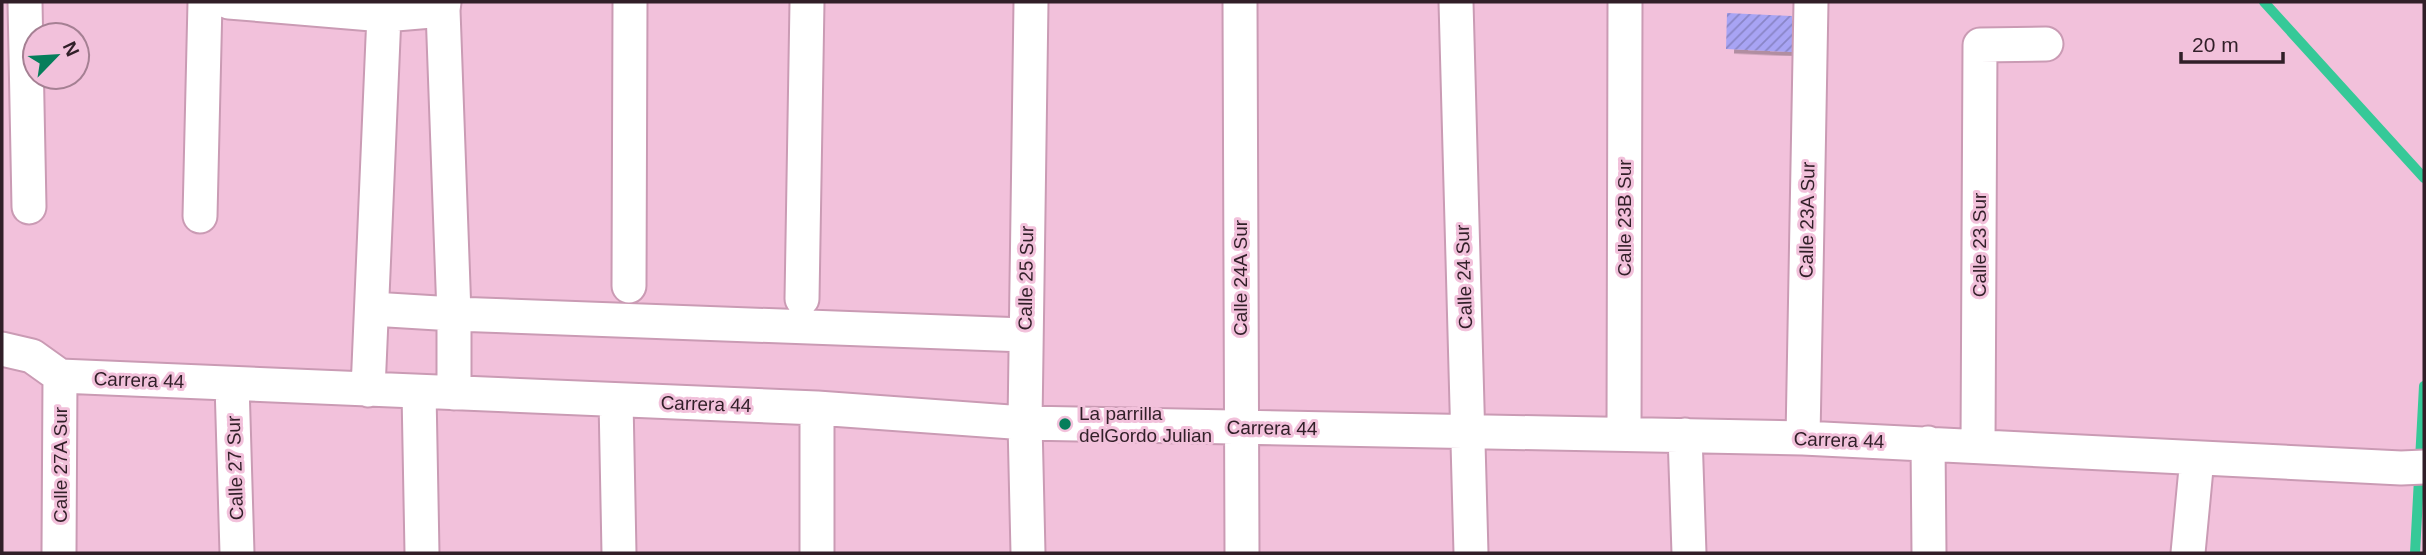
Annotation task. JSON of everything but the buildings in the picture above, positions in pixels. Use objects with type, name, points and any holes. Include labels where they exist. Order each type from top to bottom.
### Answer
[{"type":"street","points":[[25,2],[29,207]]},
{"type":"street","points":[[200,216],[205,2]]},
{"type":"street","points":[[229,2],[384,15],[444,6],[454,393]]},
{"type":"street","points":[[629,286],[630,2]]},
{"type":"street","points":[[802,299],[807,2]]},
{"type":"street","name":"Calle 25 Sur","points":[[1028,553],[1025,335],[1031,2]]},
{"type":"street","name":"Calle 24A Sur","points":[[1240,2],[1242,553]]},
{"type":"street","name":"Calle 24 Sur","points":[[1456,2],[1471,553]]},
{"type":"street","name":"Calle 23B Sur","points":[[1624,434],[1625,2]]},
{"type":"street","name":"Calle 23A Sur","points":[[1803,438],[1811,2]]},
{"type":"street","points":[[368,390],[384,15]]},
{"type":"street","name":"Calle 23 Sur","points":[[1978,446],[1980,45],[2046,44]]},
{"type":"street","points":[[372,309],[1025,335]]},
{"type":"street","points":[[2,349],[32,356],[60,376]]},
{"type":"street","name":"Carrera 44","points":[[60,376],[817,408],[1025,423],[1803,438],[2413,467]]},
{"type":"street","name":"Calle 27A Sur","points":[[59,553],[60,376]]},
{"type":"street","name":"Calle 27 Sur","points":[[232,384],[237,553]]},
{"type":"street","points":[[419,392],[422,553]]},
{"type":"street","points":[[616,400],[619,553]]},
{"type":"street","points":[[817,408],[817,553]]},
{"type":"street","points":[[1685,435],[1689,553]]},
{"type":"street","points":[[1928,443],[1929,553]]},
{"type":"street","points":[[2188,553],[2197,457]]},
{"type":"waterway","points":[[2264,2],[2424,178]]},
{"type":"waterway","points":[[2415,553],[2424,386]]},
{"type":"place","name":"La parrilla delGordo Julian","points":[[1065,424]]}]
